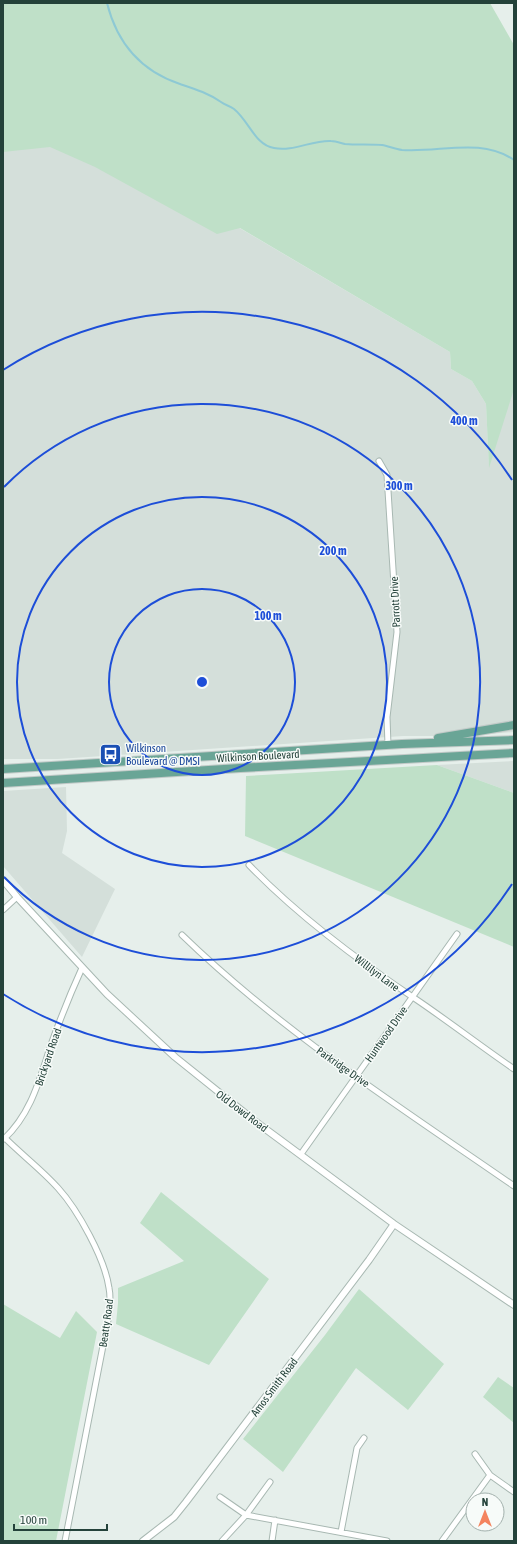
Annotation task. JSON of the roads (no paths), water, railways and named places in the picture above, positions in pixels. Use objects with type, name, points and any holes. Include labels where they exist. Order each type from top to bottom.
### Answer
[{"type":"main road","points":[[402,744],[514,725]]},
{"type":"main road","name":"Wilkinson Boulevard","points":[[3,769],[402,744],[514,740]]},
{"type":"main road","name":"Wilkinson Boulevard","points":[[3,783],[514,753]]},
{"type":"street","name":"Parrott Drive","points":[[379,461],[387,474],[397,632],[387,717],[388,745]]},
{"type":"street","name":"Willilyn Lane","points":[[249,865],[273,888],[337,942],[514,1069]]},
{"type":"street","name":"Old Dowd Road","points":[[3,880],[82,968],[130,1016],[176,1057],[250,1117],[394,1224],[514,1304]]},
{"type":"street","points":[[3,910],[17,897]]},
{"type":"street","name":"Huntwood Drive","points":[[301,1154],[457,934]]},
{"type":"street","name":"Parkridge Drive","points":[[182,935],[204,956],[241,987],[356,1077],[514,1186]]},
{"type":"street","name":"Brickyard Road","points":[[4,1139],[19,1122],[32,1101],[40,1082],[55,1034],[82,968]]},
{"type":"street","name":"Beatty Road","points":[[4,1139],[42,1172],[64,1195],[85,1227],[107,1275],[109,1288],[109,1315],[65,1541]]},
{"type":"street","name":"Amos Smith Road","points":[[143,1541],[169,1521],[186,1502],[359,1273],[394,1224]]},
{"type":"street","points":[[341,1532],[357,1448],[364,1438]]},
{"type":"street","points":[[475,1454],[490,1475],[514,1492]]},
{"type":"street","points":[[442,1541],[490,1475]]},
{"type":"street","points":[[222,1541],[246,1515],[270,1482]]},
{"type":"street","points":[[220,1497],[246,1515],[387,1541]]},
{"type":"street","points":[[272,1541],[275,1520]]},
{"type":"waterway","points":[[107,3],[117,31],[124,43],[142,63],[166,78],[206,94],[232,108],[239,114],[257,138],[267,146],[281,149],[317,142],[331,141],[345,144],[382,145],[402,150],[474,148],[488,149],[501,153],[514,160]]},
{"type":"place","name":"Wilkinson Boulevard @ DMSI","points":[[111,754]]}]
